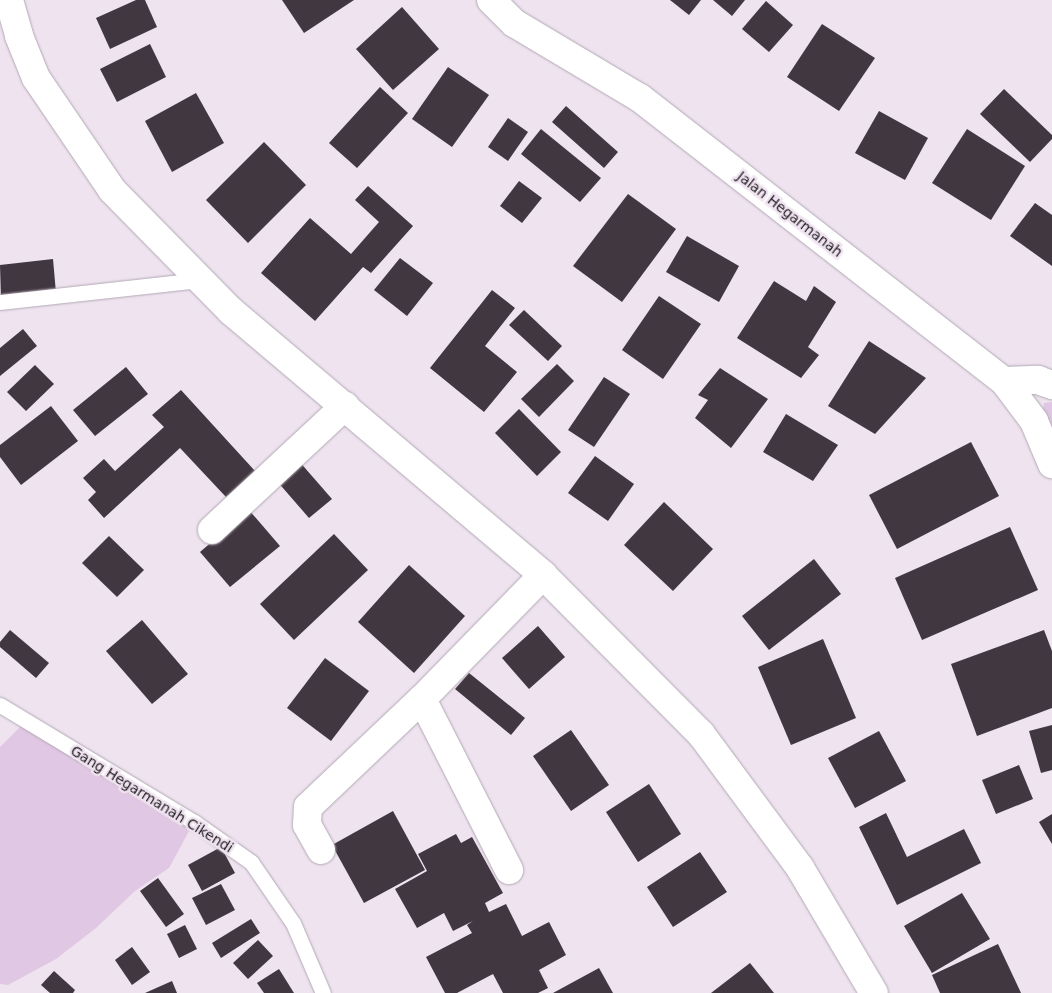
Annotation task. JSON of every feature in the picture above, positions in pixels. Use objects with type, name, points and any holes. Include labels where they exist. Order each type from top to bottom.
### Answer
[{"type":"street","points":[[9,0],[19,36],[36,78],[61,119],[112,190],[199,280],[543,574],[701,734],[800,868],[874,993]]},
{"type":"street","name":"Jalan Hegarmanah","points":[[490,0],[514,23],[640,98],[1004,381],[1034,421],[1052,464]]},
{"type":"street","points":[[1004,381],[1038,380],[1052,384]]},
{"type":"street","points":[[212,530],[345,406]]},
{"type":"street","points":[[321,850],[307,825],[308,807],[422,699],[543,574]]},
{"type":"street","points":[[422,699],[509,870]]},
{"type":"lane","points":[[0,302],[199,280]]},
{"type":"lane","name":"Gang Hegarmanah Cikendi","points":[[0,705],[194,822],[251,862],[293,923],[323,993]]},
{"type":"shaded area","points":[[1052,402],[1052,429],[1042,414],[1044,403]]},
{"type":"shaded area","points":[[26,721],[194,822],[169,868],[135,891],[96,928],[56,959],[8,985],[0,984],[0,747]]},
{"type":"building","points":[[136,0],[145,0],[157,27],[110,49],[96,18]]},
{"type":"building","points":[[282,0],[354,0],[304,33]]},
{"type":"building","points":[[670,0],[701,0],[689,15]]},
{"type":"building","points":[[713,0],[745,0],[732,16]]},
{"type":"building","points":[[766,1],[793,25],[769,52],[742,29]]},
{"type":"building","points":[[402,7],[439,49],[393,90],[356,49]]},
{"type":"building","points":[[822,24],[875,58],[839,111],[787,77]]},
{"type":"building","points":[[150,44],[166,77],[117,102],[100,69]]},
{"type":"building","points":[[448,67],[489,95],[452,147],[412,119]]},
{"type":"building","points":[[380,87],[408,113],[357,168],[329,143]]},
{"type":"building","points":[[1004,89],[1052,135],[1052,139],[1030,162],[980,114]]},
{"type":"building","points":[[196,93],[224,143],[172,172],[145,121]]},
{"type":"building","points":[[566,106],[618,152],[604,168],[552,122]]},
{"type":"building","points":[[879,111],[928,138],[905,180],[855,153]]},
{"type":"building","points":[[508,118],[528,132],[508,161],[488,147]]},
{"type":"building","points":[[541,129],[601,178],[580,202],[521,154]]},
{"type":"building","points":[[967,129],[1025,166],[991,220],[932,183]]},
{"type":"building","points":[[264,142],[306,185],[248,243],[206,200]]},
{"type":"building","points":[[519,181],[542,198],[522,223],[500,206]]},
{"type":"building","points":[[368,186],[413,226],[371,273],[363,267],[315,321],[261,273],[310,218],[351,254],[379,222],[355,200]]},
{"type":"building","points":[[628,194],[676,229],[622,302],[573,266]]},
{"type":"building","points":[[1035,203],[1052,215],[1052,266],[1010,236]]},
{"type":"building","points":[[687,236],[739,266],[719,302],[666,272]]},
{"type":"building","points":[[400,258],[433,283],[407,316],[374,290]]},
{"type":"building","points":[[53,259],[56,293],[1,299],[0,265]]},
{"type":"building","points":[[774,281],[806,301],[814,286],[836,302],[808,347],[819,355],[801,378],[737,338]]},
{"type":"building","points":[[492,290],[515,308],[485,346],[517,372],[484,412],[430,368]]},
{"type":"building","points":[[659,296],[701,324],[663,379],[622,350]]},
{"type":"building","points":[[524,310],[562,346],[548,361],[509,325]]},
{"type":"building","points":[[23,329],[37,346],[0,376],[0,348]]},
{"type":"building","points":[[869,341],[926,378],[875,434],[828,406]]},
{"type":"building","points":[[557,364],[574,381],[539,417],[521,399]]},
{"type":"building","points":[[35,365],[54,384],[26,411],[7,392]]},
{"type":"building","points":[[126,367],[148,394],[95,436],[73,410]]},
{"type":"building","points":[[720,368],[768,399],[731,448],[695,418],[708,400],[698,395]]},
{"type":"building","points":[[604,377],[630,394],[594,447],[568,430]]},
{"type":"building","points":[[181,390],[255,471],[226,497],[180,448],[104,518],[88,500],[96,492],[83,478],[104,459],[115,471],[164,427],[152,415]]},
{"type":"building","points":[[51,406],[78,441],[21,485],[0,457],[0,445]]},
{"type":"building","points":[[519,409],[561,452],[537,476],[495,433]]},
{"type":"building","points":[[786,414],[838,445],[813,481],[763,452]]},
{"type":"building","points":[[971,442],[999,496],[897,549],[869,495]]},
{"type":"building","points":[[595,456],[634,484],[608,521],[568,493]]},
{"type":"building","points":[[298,460],[332,499],[309,518],[276,480]]},
{"type":"building","points":[[664,502],[713,549],[673,591],[624,545]]},
{"type":"building","points":[[249,510],[280,546],[230,587],[200,552]]},
{"type":"building","points":[[1010,527],[1038,590],[922,640],[895,578]]},
{"type":"building","points":[[334,534],[368,570],[294,640],[260,604]]},
{"type":"building","points":[[109,536],[144,570],[117,597],[82,563]]},
{"type":"building","points":[[814,559],[841,594],[769,650],[742,616]]},
{"type":"building","points":[[409,565],[465,616],[414,673],[358,622]]},
{"type":"building","points":[[142,620],[188,674],[152,704],[106,651]]},
{"type":"building","points":[[538,626],[565,657],[529,689],[502,658]]},
{"type":"building","points":[[10,630],[49,663],[36,678],[0,647],[0,642]]},
{"type":"building","points":[[1044,630],[1052,651],[1052,708],[977,736],[951,664]]},
{"type":"building","points":[[823,639],[856,718],[791,745],[758,667]]},
{"type":"building","points":[[325,658],[369,691],[331,741],[287,708]]},
{"type":"building","points":[[469,673],[525,718],[511,735],[455,689]]},
{"type":"building","points":[[1052,725],[1052,770],[1041,773],[1029,731]]},
{"type":"building","points":[[571,730],[609,785],[571,811],[533,756]]},
{"type":"building","points":[[879,731],[906,781],[855,808],[828,758]]},
{"type":"building","points":[[1019,765],[1033,799],[996,814],[982,780]]},
{"type":"building","points":[[649,784],[681,834],[638,862],[606,812]]},
{"type":"building","points":[[393,811],[425,870],[364,903],[332,845]]},
{"type":"building","points":[[886,813],[907,857],[964,829],[981,863],[897,905],[859,827]]},
{"type":"building","points":[[1052,814],[1052,844],[1039,822]]},
{"type":"building","points":[[456,834],[461,843],[472,837],[503,893],[485,903],[489,912],[506,904],[522,936],[549,922],[566,955],[539,970],[548,988],[538,993],[503,993],[493,974],[457,993],[445,993],[426,957],[472,933],[467,925],[473,921],[453,931],[444,913],[417,928],[395,889],[427,871],[418,854]]},
{"type":"building","points":[[221,847],[235,873],[202,891],[188,865]]},
{"type":"building","points":[[700,852],[727,892],[673,927],[647,887]]},
{"type":"building","points":[[158,878],[184,914],[166,927],[140,891]]},
{"type":"building","points":[[221,884],[235,910],[206,925],[192,898]]},
{"type":"building","points":[[962,893],[990,939],[932,973],[904,926]]},
{"type":"building","points":[[251,919],[260,933],[221,958],[212,943]]},
{"type":"building","points":[[185,925],[197,949],[179,958],[167,934]]},
{"type":"building","points":[[258,940],[273,956],[248,979],[233,963]]},
{"type":"building","points":[[998,944],[1021,993],[940,993],[932,975]]},
{"type":"building","points":[[132,947],[150,972],[132,985],[115,960]]},
{"type":"building","points":[[750,963],[774,993],[711,993]]},
{"type":"building","points":[[599,968],[613,993],[553,993]]},
{"type":"building","points":[[279,969],[294,993],[264,993],[257,983]]},
{"type":"building","points":[[54,971],[75,990],[73,993],[50,993],[41,985]]},
{"type":"building","points":[[172,981],[177,993],[145,993]]}]
